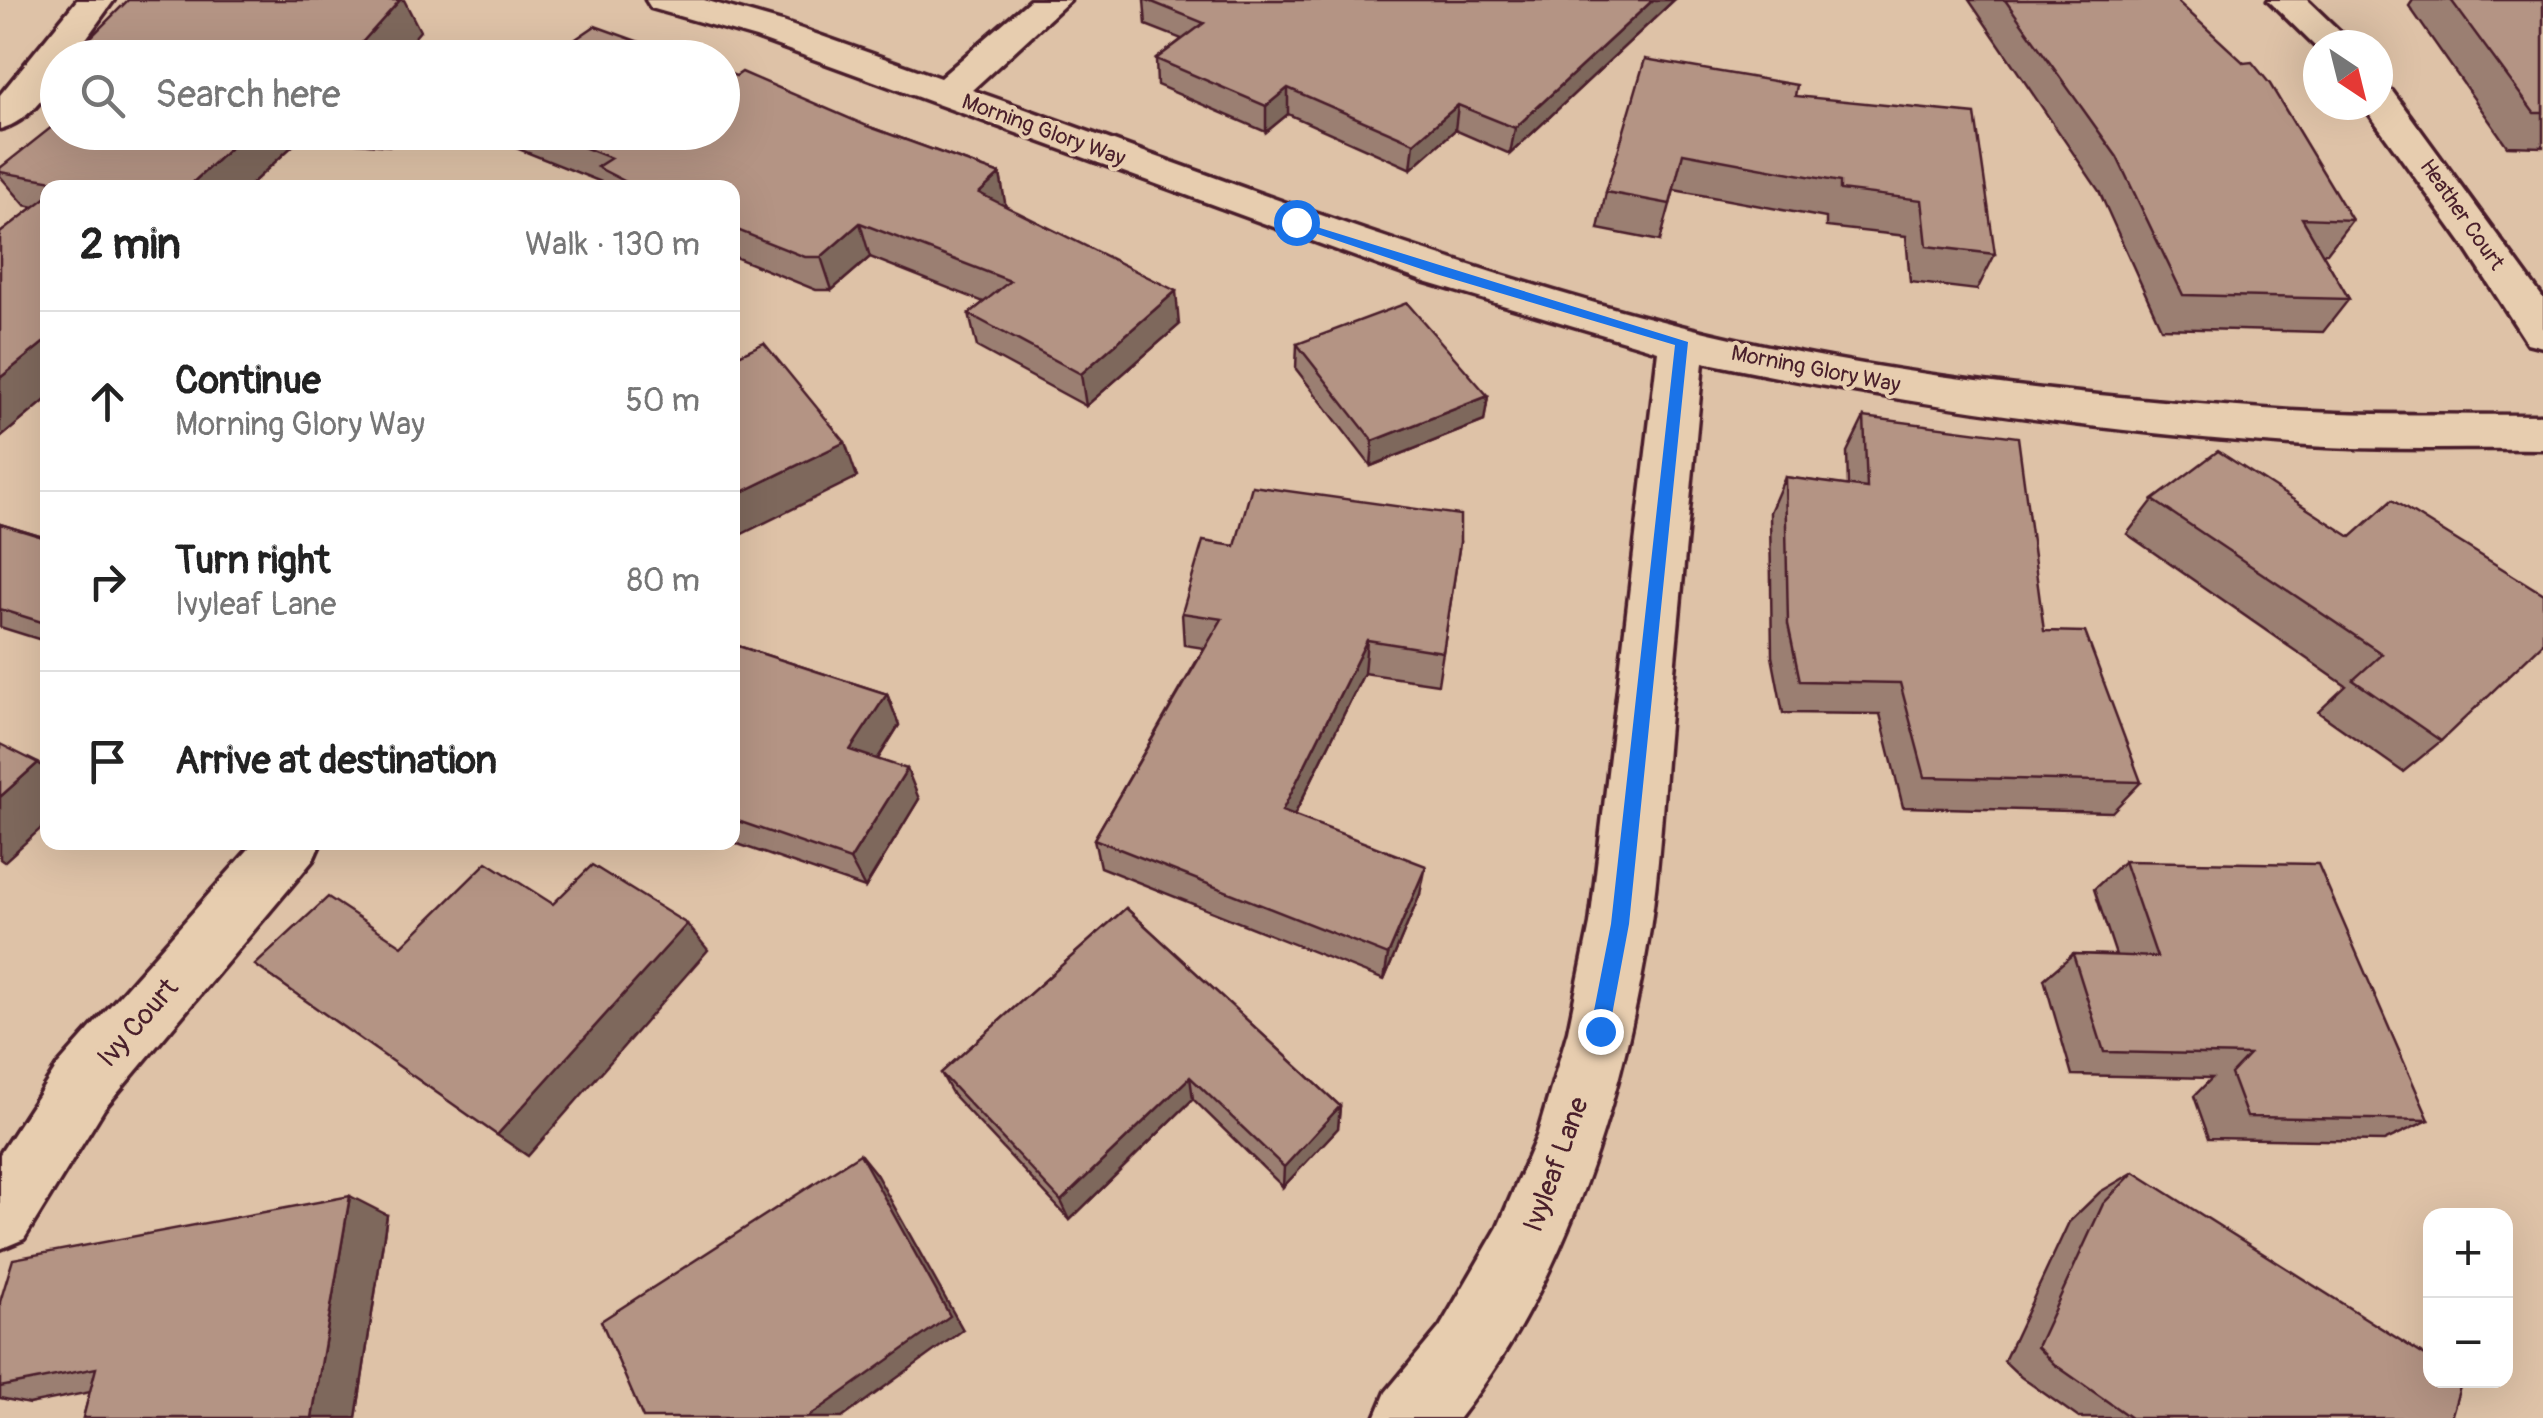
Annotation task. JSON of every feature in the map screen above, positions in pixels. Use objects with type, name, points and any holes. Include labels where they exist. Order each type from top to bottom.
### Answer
[{"type":"street","points":[[66,40],[96,0]]},
{"type":"street","name":"Morning Glory Way","points":[[664,0],[768,30],[1422,266],[1682,342],[1861,380],[2066,407],[2294,428],[2543,432]]},
{"type":"street","points":[[946,93],[1052,0]]},
{"type":"street","points":[[2286,0],[2319,30]]},
{"type":"street","points":[[0,116],[40,74]]},
{"type":"street","name":"Heather Court","points":[[2393,119],[2480,237],[2543,332]]},
{"type":"street","name":"Ivyleaf Lane","points":[[1412,1418],[1466,1352],[1522,1250],[1569,1139],[1600,1031],[1620,924],[1682,342]]},
{"type":"street","name":"Ivy Court","points":[[0,1215],[81,1087],[285,850]]},
{"type":"building","points":[[128,0],[400,0],[364,40],[88,40]]},
{"type":"building","points":[[1147,0],[1653,0],[1515,128],[1458,105],[1414,143],[1288,88],[1266,106],[1156,59],[1204,23]]},
{"type":"building","points":[[2005,0],[2176,0],[2244,63],[2252,62],[2270,84],[2352,220],[2302,218],[2349,299],[2183,295],[2117,157]]},
{"type":"building","points":[[2451,0],[2543,0],[2543,113],[2534,113]]},
{"type":"building","points":[[595,26],[634,40],[574,40]]},
{"type":"building","points":[[1645,59],[1797,85],[1795,96],[1975,114],[1995,254],[1927,246],[1922,200],[1840,190],[1840,182],[1683,153],[1670,204],[1606,192]]},
{"type":"building","points":[[742,72],[867,126],[1000,174],[979,193],[1176,291],[1081,374],[969,314],[1010,281],[860,223],[821,257],[805,257],[740,231],[740,180],[622,180],[597,167],[611,158],[591,150],[740,150]]},
{"type":"building","points":[[40,136],[40,150],[228,150],[196,180],[47,180],[0,172]]},
{"type":"building","points":[[40,202],[40,346],[0,378],[0,233]]},
{"type":"building","points":[[1407,303],[1488,396],[1373,441],[1297,344]]},
{"type":"building","points":[[764,343],[845,442],[740,493],[740,354]]},
{"type":"building","points":[[1864,417],[2018,437],[2044,631],[2085,632],[2141,782],[1925,777],[1900,683],[1800,681],[1788,624],[1785,477],[1867,488]]},
{"type":"building","points":[[2218,451],[2351,537],[2392,500],[2543,594],[2543,643],[2441,741],[2353,680],[2382,654],[2153,500]]},
{"type":"building","points":[[1252,486],[1460,515],[1460,542],[1443,652],[1367,640],[1282,811],[1426,866],[1388,955],[1094,839],[1222,619],[1182,613],[1203,541],[1235,546]]},
{"type":"building","points":[[0,524],[40,536],[40,622],[0,609]]},
{"type":"building","points":[[740,647],[887,694],[850,750],[907,769],[850,860],[740,822]]},
{"type":"building","points":[[0,744],[38,763],[0,797]]},
{"type":"building","points":[[2124,861],[2318,864],[2429,1120],[2247,1117],[2231,1074],[2249,1055],[2104,1052],[2073,954],[2157,957]]},
{"type":"building","points":[[487,862],[553,904],[592,865],[687,924],[497,1135],[255,965],[328,897],[402,946]]},
{"type":"building","points":[[1126,908],[1340,1106],[1284,1167],[1190,1077],[1061,1201],[941,1073]]},
{"type":"building","points":[[860,1154],[950,1316],[807,1418],[643,1418],[601,1321]]},
{"type":"building","points":[[2134,1172],[2423,1355],[2423,1388],[2460,1388],[2451,1418],[2131,1418],[2054,1364],[2037,1347],[2103,1204]]},
{"type":"building","points":[[350,1196],[312,1418],[83,1418],[96,1368],[0,1387],[0,1302],[13,1259]]},
{"type":"route","points":[[1296,222],[1440,272],[1682,342],[1620,924],[1600,1031]]}]
